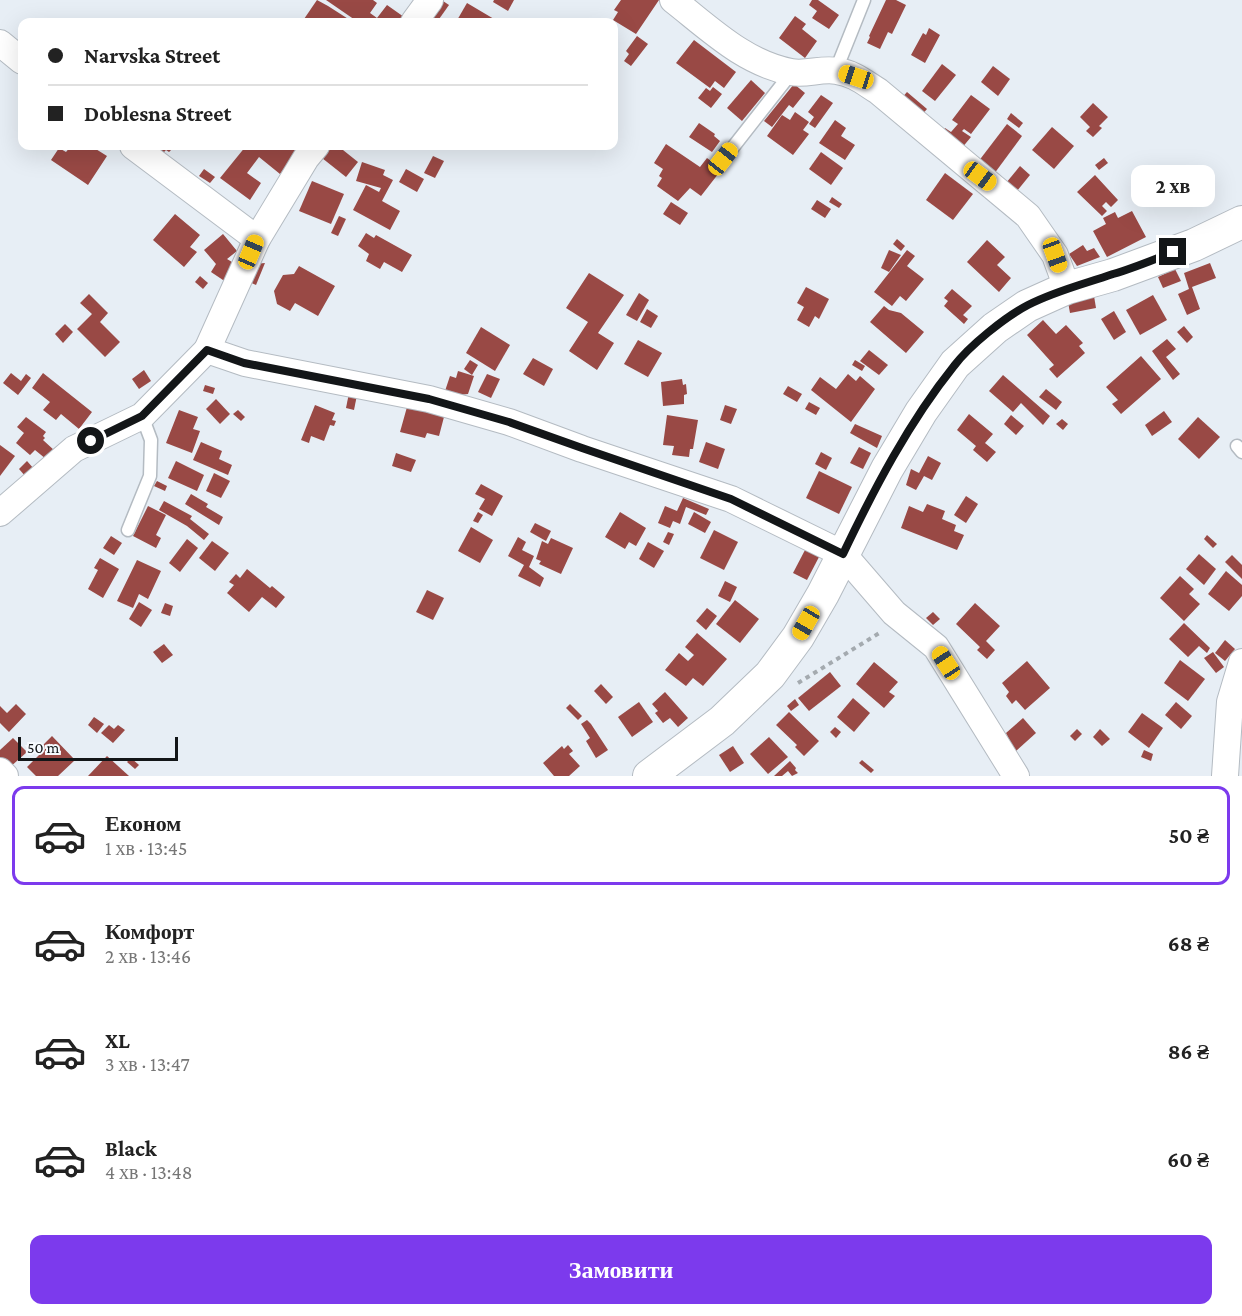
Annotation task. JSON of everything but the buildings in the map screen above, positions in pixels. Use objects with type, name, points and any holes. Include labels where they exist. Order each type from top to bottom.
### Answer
[{"type":"street","points":[[417,18],[430,0]]},
{"type":"street","points":[[673,0],[739,52],[792,72],[836,70],[856,77],[878,92],[1028,216],[1055,255],[1067,288]]},
{"type":"street","points":[[0,43],[18,58]]},
{"type":"street","points":[[138,150],[257,238]]},
{"type":"street","points":[[0,513],[74,449],[142,416],[207,350],[257,238],[313,150]]},
{"type":"street","points":[[649,776],[722,722],[770,675],[798,637],[887,469],[921,412],[955,364],[995,328],[1027,306],[1067,288],[1113,275],[1194,245],[1242,222]]},
{"type":"street","points":[[207,350],[244,363],[429,399],[509,422],[731,499],[843,554],[894,613],[936,647],[1016,776]]},
{"type":"street","points":[[1225,776],[1230,702],[1242,662]]},
{"type":"street","points":[[0,771],[5,776]]},
{"type":"lane","points":[[836,70],[864,0]]},
{"type":"lane","points":[[723,159],[792,72]]},
{"type":"lane","points":[[128,530],[150,476],[151,440],[142,416]]},
{"type":"route","points":[[91,441],[142,416],[207,350],[244,363],[429,399],[509,422],[731,499],[843,554],[887,469],[921,412],[955,364],[995,328],[1027,306],[1067,288],[1113,275],[1173,252]]}]
